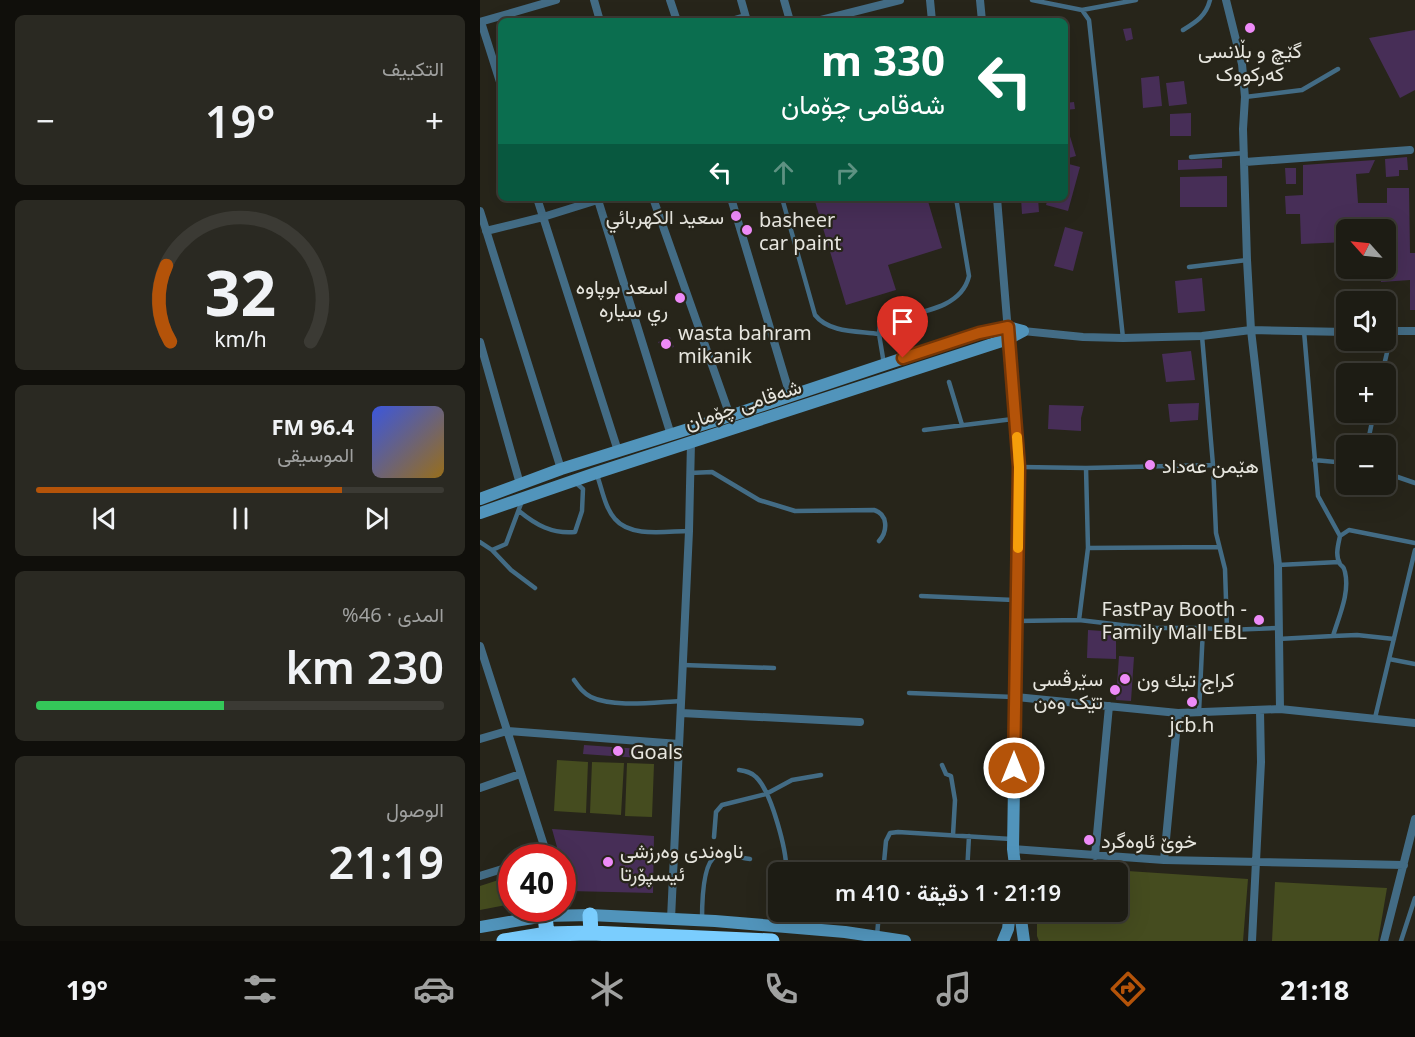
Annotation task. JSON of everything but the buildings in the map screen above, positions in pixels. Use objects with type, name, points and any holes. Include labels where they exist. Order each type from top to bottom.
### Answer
[{"type":"highway","points":[[590,915],[591,933]]},
{"type":"highway","points":[[708,920],[721,937],[743,941]]},
{"type":"highway","points":[[546,922],[547,934]]},
{"type":"highway","points":[[504,941],[547,934],[591,933],[772,941]]},
{"type":"street","points":[[498,76],[480,22],[556,0]]},
{"type":"street","points":[[594,0],[599,18]]},
{"type":"street","points":[[670,0],[676,18]]},
{"type":"street","points":[[741,0],[746,18]]},
{"type":"street","points":[[784,0],[789,18]]},
{"type":"street","points":[[829,18],[900,0]]},
{"type":"street","points":[[930,0],[932,18]]},
{"type":"street","points":[[980,0],[982,18]]},
{"type":"street","points":[[1226,0],[1242,64],[1245,97],[1247,260],[1251,330],[1278,565],[1280,709]]},
{"type":"street","points":[[1245,158],[1410,150]]},
{"type":"street","points":[[538,201],[618,451]]},
{"type":"street","points":[[486,231],[543,217],[585,201]]},
{"type":"street","points":[[602,201],[671,435]]},
{"type":"street","points":[[653,201],[730,416]]},
{"type":"street","points":[[732,201],[790,395]]},
{"type":"street","points":[[997,201],[1019,467],[1014,862]]},
{"type":"street","points":[[480,211],[561,469]]},
{"type":"street","points":[[1023,331],[1123,338],[1202,336],[1251,330],[1336,332]]},
{"type":"street","name":"شەقامی چۆمان","points":[[480,499],[561,469],[730,416],[979,333],[1023,331]]},
{"type":"street","points":[[1396,332],[1415,331]]},
{"type":"street","points":[[979,333],[984,346]]},
{"type":"street","name":"شەقامی چۆمان","points":[[480,513],[984,346],[1008,333]]},
{"type":"street","points":[[480,342],[520,484]]},
{"type":"street","points":[[670,919],[689,531],[691,442]]},
{"type":"street","points":[[538,478],[543,491]]},
{"type":"street","points":[[480,646],[544,844]]},
{"type":"street","points":[[1015,697],[1178,713],[1280,709],[1415,723]]},
{"type":"street","points":[[1095,856],[1109,706]]},
{"type":"street","points":[[1252,941],[1261,762],[1260,711]]},
{"type":"street","points":[[681,712],[860,722]]},
{"type":"street","points":[[1164,860],[1178,713]]},
{"type":"street","points":[[480,739],[507,731],[679,744]]},
{"type":"street","points":[[480,788],[520,774]]},
{"type":"street","points":[[1384,941],[1415,819]]},
{"type":"street","points":[[1014,849],[1164,860],[1256,860],[1404,865]]},
{"type":"street","points":[[480,876],[498,870]]},
{"type":"street","points":[[576,913],[708,920],[877,936],[905,941]]},
{"type":"street","points":[[480,927],[510,922]]},
{"type":"street","points":[[1003,941],[1009,922]]},
{"type":"street","points":[[1021,922],[1024,941]]},
{"type":"lane","points":[[1032,0],[1083,10],[1136,0]]},
{"type":"lane","points":[[1183,30],[1201,19],[1210,0]]},
{"type":"lane","points":[[1083,10],[1089,20],[1123,338]]},
{"type":"lane","points":[[1245,97],[1302,90],[1338,69]]},
{"type":"lane","points":[[1191,157],[1245,158]]},
{"type":"lane","points":[[783,201],[815,315],[821,322],[831,327],[879,334]]},
{"type":"lane","points":[[884,364],[879,334],[880,324],[948,304],[960,296],[967,287],[969,276],[956,201]]},
{"type":"lane","points":[[1189,267],[1247,260]]},
{"type":"lane","points":[[1304,331],[1318,496],[1340,537]]},
{"type":"lane","points":[[1202,336],[1213,465],[1216,533],[1224,569],[1227,630]]},
{"type":"lane","points":[[949,382],[962,425]]},
{"type":"lane","points":[[924,430],[1016,419]]},
{"type":"lane","points":[[1314,460],[1336,462]]},
{"type":"lane","points":[[1019,467],[1213,465]]},
{"type":"lane","points":[[1079,620],[1088,548],[1086,468]]},
{"type":"lane","points":[[690,473],[712,472],[759,500],[795,511],[874,510],[880,512],[884,516],[885,524],[883,538],[879,541]]},
{"type":"lane","points":[[596,473],[607,505],[615,520],[621,524],[642,532],[689,531]]},
{"type":"lane","points":[[1396,476],[1415,483]]},
{"type":"lane","points":[[519,511],[537,525],[561,533],[575,532],[582,511],[584,489],[574,481]]},
{"type":"lane","points":[[492,550],[506,544],[524,498]]},
{"type":"lane","points":[[1333,636],[1346,587],[1345,569],[1339,562],[1337,548],[1340,537],[1349,530],[1415,543]]},
{"type":"lane","points":[[480,542],[535,588]]},
{"type":"lane","points":[[1088,548],[1219,547]]},
{"type":"lane","points":[[1375,718],[1415,550]]},
{"type":"lane","points":[[1278,565],[1339,562]]},
{"type":"lane","points":[[921,596],[1018,600]]},
{"type":"lane","points":[[1017,621],[1079,620],[1147,628],[1227,630],[1278,627]]},
{"type":"lane","points":[[1198,712],[1203,628]]},
{"type":"lane","points":[[1278,639],[1356,635],[1394,639]]},
{"type":"lane","points":[[1389,659],[1415,664]]},
{"type":"lane","points":[[683,665],[774,668]]},
{"type":"lane","points":[[574,680],[582,691],[592,697],[607,701],[681,701]]},
{"type":"lane","points":[[909,693],[1015,697]]},
{"type":"lane","points":[[942,765],[946,774],[951,776],[954,788],[953,835]]},
{"type":"lane","points":[[739,770],[754,775],[766,794],[783,844],[785,862]]},
{"type":"lane","points":[[714,837],[718,808],[766,794],[792,780],[821,775]]},
{"type":"lane","points":[[884,862],[886,841],[890,833],[898,832],[969,836],[1014,849]]},
{"type":"lane","points":[[968,862],[969,836]]},
{"type":"lane","points":[[708,920],[706,869],[711,860],[715,856],[722,855],[750,859]]},
{"type":"lane","points":[[1401,941],[1415,898]]},
{"type":"lane","points":[[782,922],[782,927]]},
{"type":"lane","points":[[877,936],[878,922]]},
{"type":"green space","points":[[557,760],[588,762],[586,813],[554,811]]},
{"type":"green space","points":[[592,762],[624,763],[621,815],[590,813]]},
{"type":"green space","points":[[627,763],[654,764],[652,817],[625,816]]},
{"type":"green space","points":[[1128,871],[1248,879],[1243,941],[1039,941],[1037,922],[1128,922]]},
{"type":"green space","points":[[498,880],[498,907],[480,910],[480,886]]},
{"type":"green space","points":[[1275,882],[1387,888],[1378,941],[1272,941]]},
{"type":"slow traffic","points":[[1017,437],[1018,548]]},
{"type":"place","name":"گێچ و بڵانسی کەرکووک","points":[[1250,28]]},
{"type":"place","name":"سعيد الكهربائي","points":[[736,216]]},
{"type":"place","name":"basheer car paint","points":[[747,230]]},
{"type":"place","name":"اسعد بوپاوه ري سياره","points":[[680,298]]},
{"type":"place","name":"wasta bahram mikanik","points":[[666,344]]},
{"type":"place","name":"هێمن عەداد","points":[[1150,465]]},
{"type":"place","name":"FastPay Booth - Family Mall EBL","points":[[1259,620]]},
{"type":"place","name":"كراج تيك ون","points":[[1125,679]]},
{"type":"place","name":"سێرڤسی تێک وەن","points":[[1115,690]]},
{"type":"place","name":"jcb.h","points":[[1192,702]]},
{"type":"place","name":"Goals","points":[[618,751]]},
{"type":"place","name":"خوێ ئاوەگرد","points":[[1089,840]]},
{"type":"place","name":"ناوەندی وەرزشی ئیسپۆرتا","points":[[608,862]]},
{"type":"route","points":[[903,358],[979,333],[1008,327],[1019,467],[1014,768]]}]
